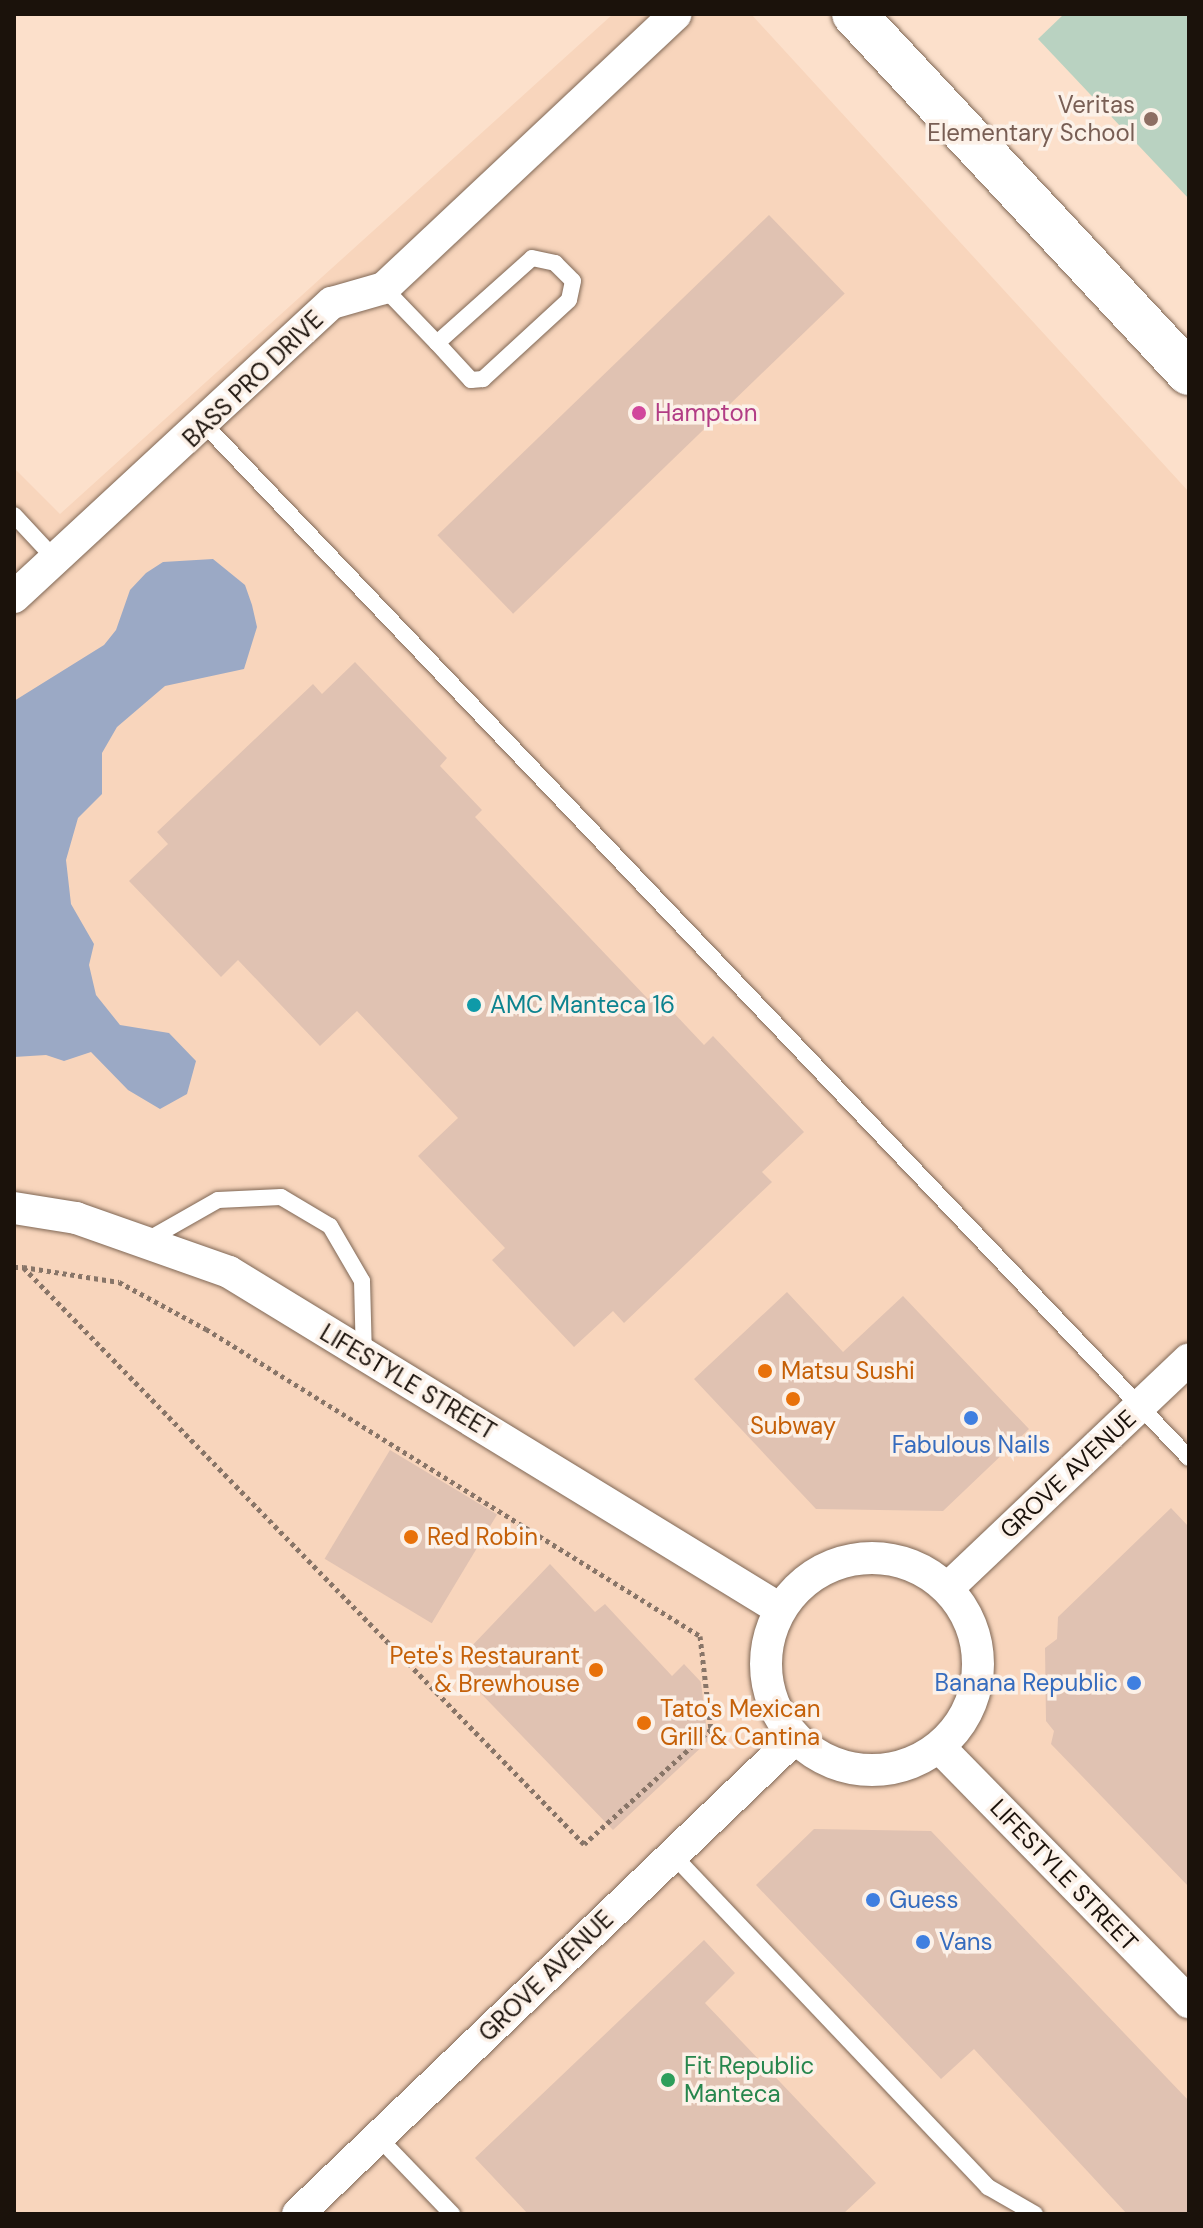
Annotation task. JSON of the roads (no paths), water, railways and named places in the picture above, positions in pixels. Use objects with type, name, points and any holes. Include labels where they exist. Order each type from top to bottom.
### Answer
[{"type":"street","name":"BASS PRO DRIVE","points":[[14,597],[206,426],[332,303],[384,288],[676,14]]},
{"type":"street","points":[[854,14],[1189,373]]},
{"type":"street","name":"LIFESTYLE STREET","points":[[14,1208],[76,1218],[229,1272],[780,1609]]},
{"type":"street","name":"GROVE AVENUE","points":[[948,1588],[1189,1359]]},
{"type":"street","points":[[881,1557],[917,1567],[948,1588],[977,1640],[979,1677],[964,1720],[940,1748],[898,1768],[861,1771],[825,1760],[795,1738],[768,1686],[766,1644],[780,1609],[817,1572],[852,1559],[881,1557]]},
{"type":"street","name":"GROVE AVENUE","points":[[298,2214],[795,1738]]},
{"type":"street","name":"LIFESTYLE STREET","points":[[940,1748],[1189,2002]]},
{"type":"lane","points":[[384,288],[471,380],[483,379],[569,300],[573,281],[555,263],[532,258],[437,343]]},
{"type":"lane","points":[[206,426],[1189,1458]]},
{"type":"lane","points":[[14,515],[56,560]]},
{"type":"lane","points":[[143,1242],[218,1200],[281,1197],[330,1226],[362,1281],[364,1355]]},
{"type":"lane","points":[[673,1855],[988,2187],[1035,2214]]},
{"type":"lane","points":[[378,2137],[452,2214]]},
{"type":"water","points":[[213,559],[245,585],[252,605],[257,627],[244,669],[165,686],[117,727],[102,753],[102,794],[78,818],[66,860],[71,904],[94,944],[89,965],[96,995],[120,1025],[169,1033],[196,1061],[187,1094],[160,1109],[128,1090],[91,1052],[64,1061],[46,1055],[14,1057],[14,701],[104,645],[116,630],[130,590],[146,573],[163,562]]},
{"type":"place","name":"Veritas Elementary School","points":[[1151,119]]},
{"type":"place","name":"Hampton","points":[[639,413]]},
{"type":"place","name":"AMC Manteca 16","points":[[474,1005]]},
{"type":"place","name":"Matsu Sushi","points":[[765,1371]]},
{"type":"place","name":"Subway","points":[[793,1399]]},
{"type":"place","name":"Fabulous Nails","points":[[971,1418]]},
{"type":"place","name":"Red Robin","points":[[411,1537]]},
{"type":"place","name":"Pete's Restaurant & Brewhouse","points":[[596,1670]]},
{"type":"place","name":"Banana Republic","points":[[1134,1683]]},
{"type":"place","name":"Tato's Mexican Grill & Cantina","points":[[644,1723]]},
{"type":"place","name":"Guess","points":[[873,1900]]},
{"type":"place","name":"Vans","points":[[923,1942]]},
{"type":"place","name":"Fit Republic Manteca","points":[[668,2080]]}]
